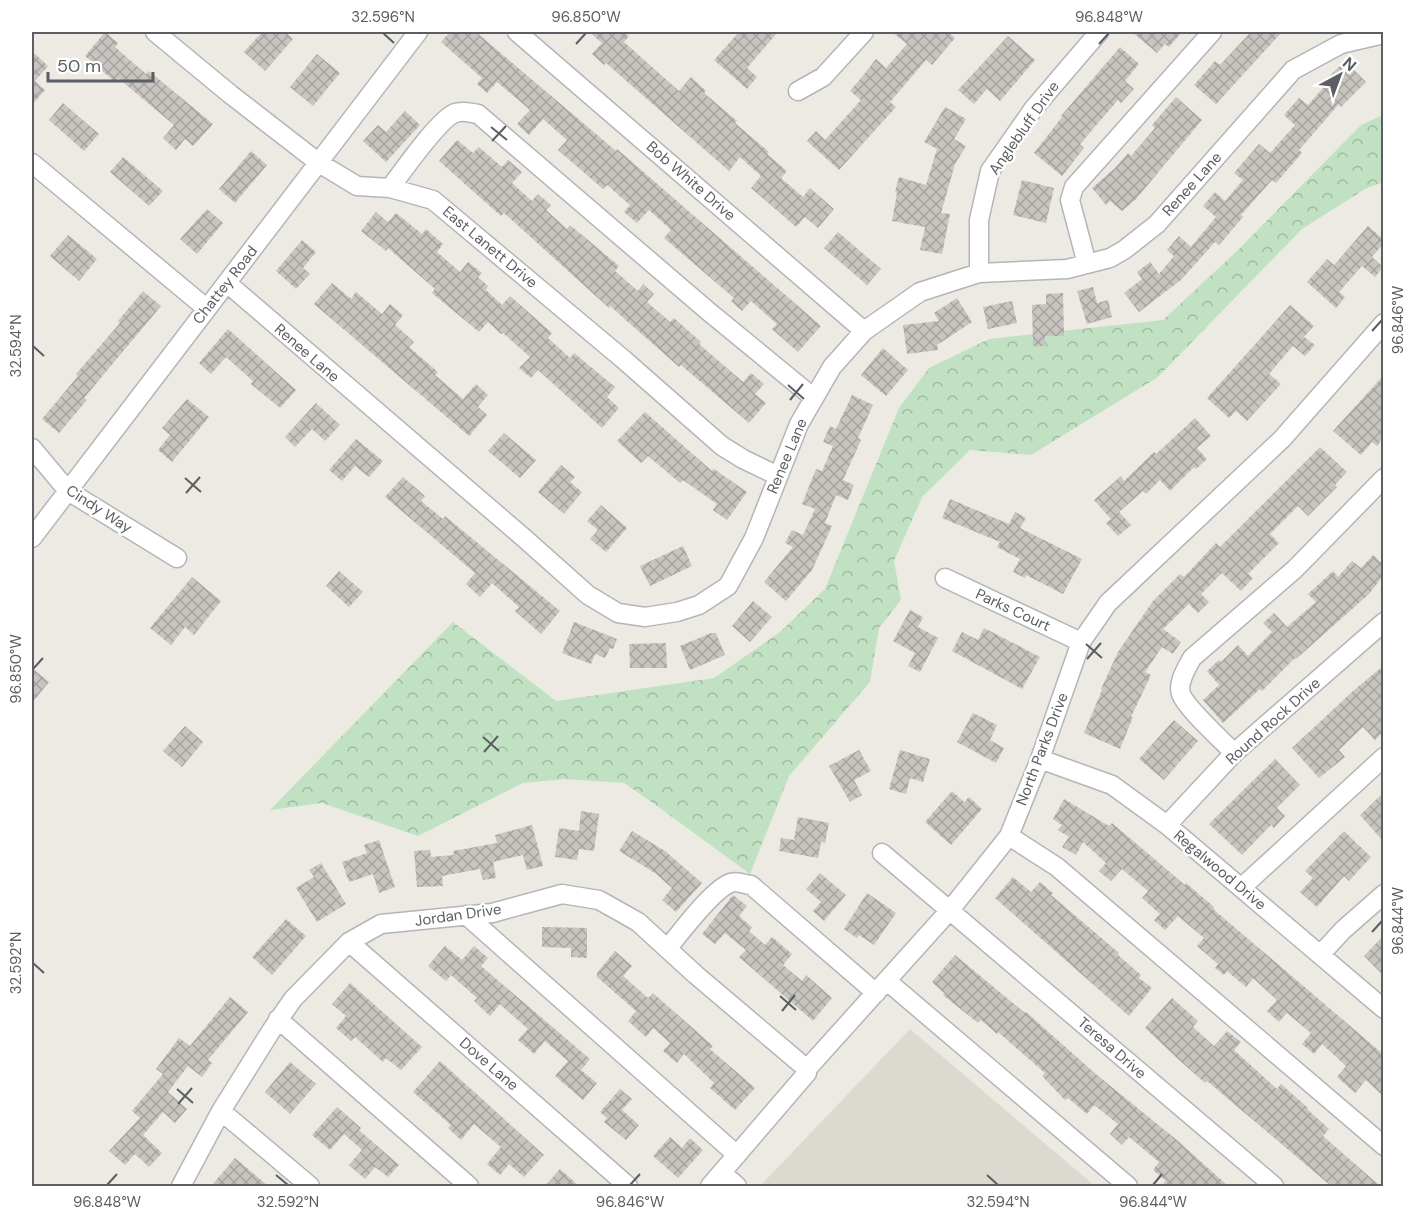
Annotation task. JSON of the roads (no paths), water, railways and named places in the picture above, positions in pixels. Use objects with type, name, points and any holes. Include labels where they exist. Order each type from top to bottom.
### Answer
[{"type":"street","name":"East Lanett Drive","points":[[155,32],[319,163],[357,186],[390,188],[433,200],[623,359],[722,446],[778,476]]},
{"type":"street","name":"Chattey Road","points":[[32,538],[418,32]]},
{"type":"street","name":"Bob White Drive","points":[[517,32],[864,332]]},
{"type":"street","points":[[798,91],[823,77],[864,32]]},
{"type":"street","name":"Anglebluff Drive","points":[[979,273],[979,220],[990,171],[1034,108],[1098,32]]},
{"type":"street","points":[[1088,264],[1070,200],[1074,187],[1212,32]]},
{"type":"street","name":"Renee Lane","points":[[227,283],[588,595],[618,613],[645,616],[677,612],[699,605],[728,586],[754,538],[800,424],[832,367],[864,332],[920,292],[979,273],[1067,269],[1110,258],[1124,250],[1157,224],[1293,70],[1341,44],[1346,37],[1383,34]]},
{"type":"street","points":[[390,188],[440,125],[452,114],[462,111],[478,114],[708,311],[814,398]]},
{"type":"street","points":[[32,163],[206,308]]},
{"type":"street","name":"North Parks Drive","points":[[716,1180],[807,1073],[807,1070],[950,910],[1009,836],[1040,759],[1082,642],[1108,603],[1282,439],[1383,323]]},
{"type":"street","name":"Cindy Way","points":[[32,448],[68,491],[177,558]]},
{"type":"street","points":[[1234,753],[1197,715],[1181,693],[1182,678],[1192,658],[1295,569],[1383,478]]},
{"type":"street","name":"Parks Court","points":[[945,578],[1082,642]]},
{"type":"street","name":"Round Rock Drive","points":[[1167,825],[1234,753],[1383,622]]},
{"type":"street","points":[[1241,888],[1383,757]]},
{"type":"street","name":"Regalwood Drive","points":[[1040,759],[1112,785],[1167,825],[1383,1009]]},
{"type":"street","points":[[1009,836],[1057,867],[1383,1146]]},
{"type":"street","name":"Teresa Drive","points":[[882,853],[1274,1186]]},
{"type":"street","points":[[667,949],[703,906],[727,884],[736,882],[750,885],[881,987],[1128,1186]]},
{"type":"street","name":"Jordan Drive","points":[[181,1186],[221,1111],[278,1019],[293,999],[350,942],[381,924],[492,913],[562,894],[599,900],[638,922],[807,1070]]},
{"type":"street","points":[[1320,955],[1343,930],[1383,894]]},
{"type":"street","points":[[466,915],[737,1155]]},
{"type":"street","name":"Dove Lane","points":[[350,942],[628,1186]]},
{"type":"street","points":[[278,1019],[469,1186]]},
{"type":"street","points":[[221,1111],[310,1186]]},
{"type":"street","points":[[716,1180],[737,1186]]}]
